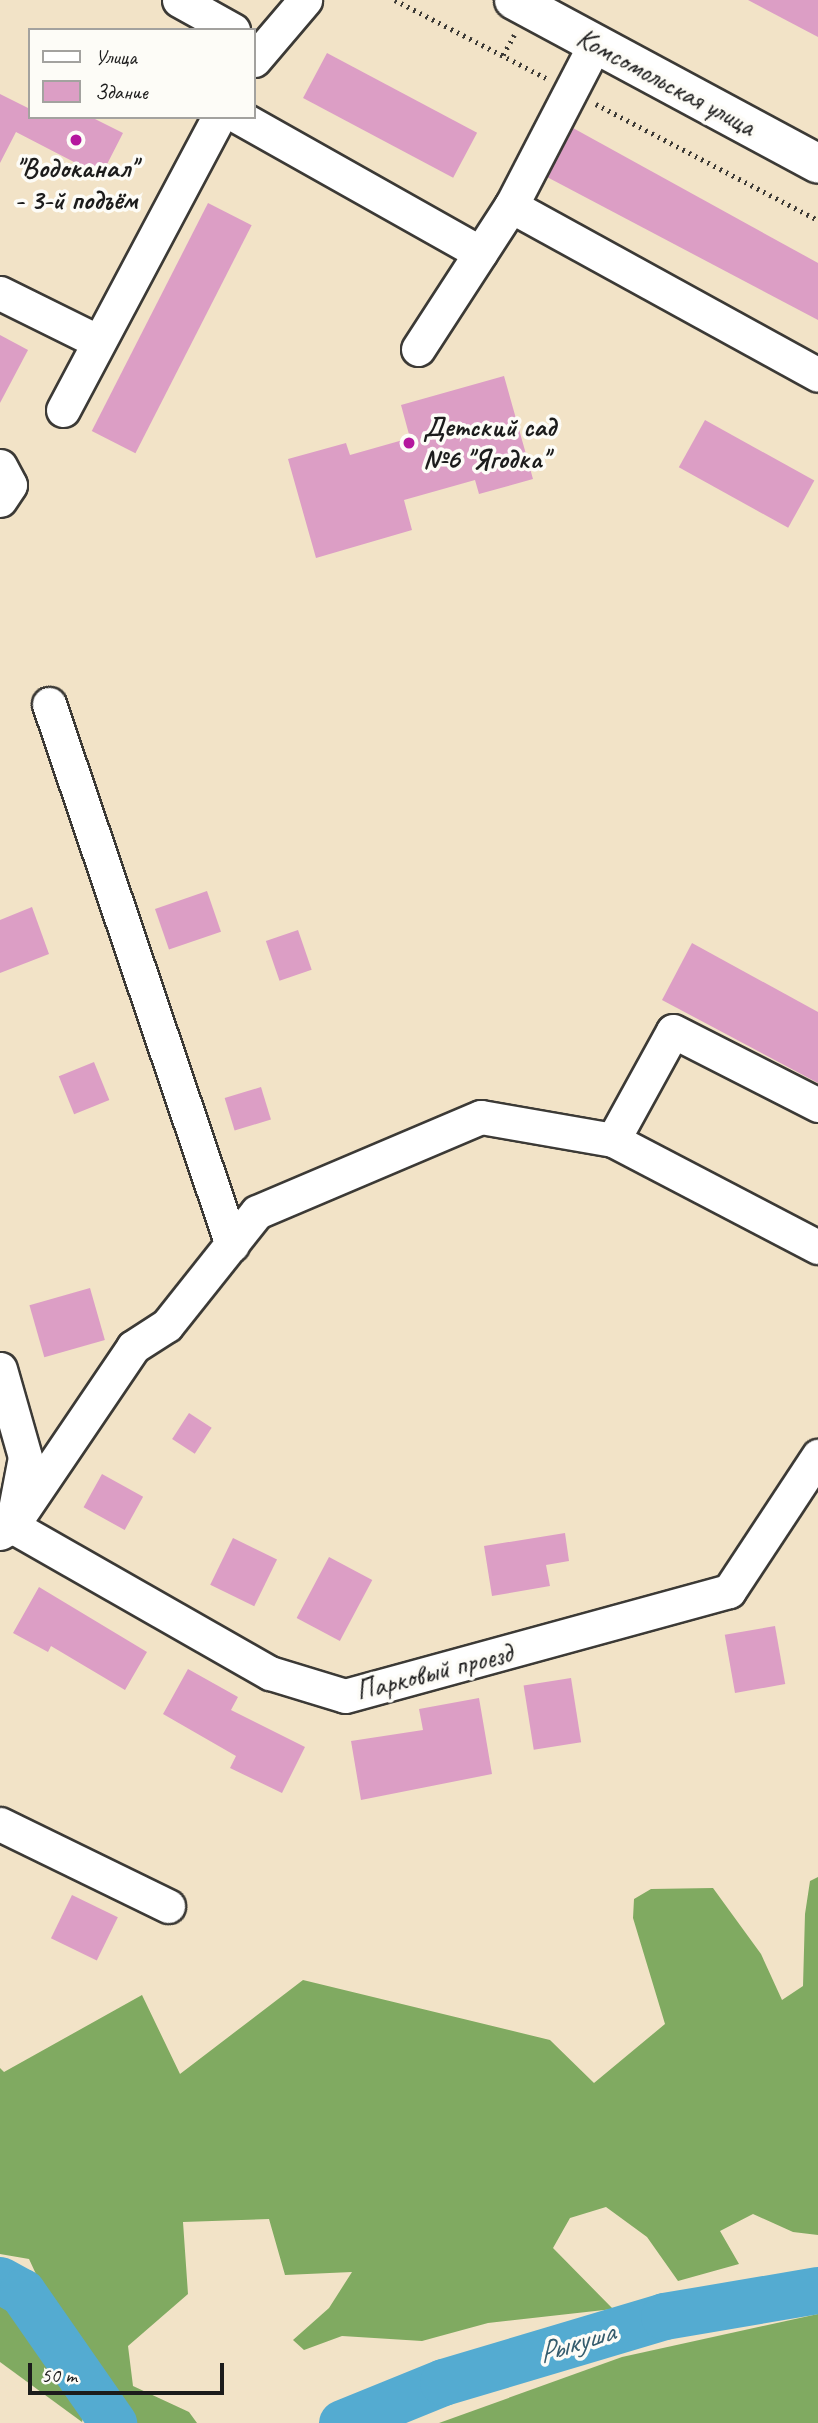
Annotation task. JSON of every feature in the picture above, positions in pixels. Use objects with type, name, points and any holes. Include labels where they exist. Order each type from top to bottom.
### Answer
[{"type":"main road","name":"Комсомольская улица","points":[[514,0],[818,164]]},
{"type":"street","points":[[179,0],[229,28]]},
{"type":"street","points":[[257,49],[305,0]]},
{"type":"street","points":[[418,349],[512,206],[595,44]]},
{"type":"street","points":[[63,410],[218,119]]},
{"type":"street","points":[[243,119],[480,253]]},
{"type":"street","points":[[512,206],[818,375]]},
{"type":"street","points":[[0,293],[99,342]]},
{"type":"street","points":[[0,466],[10,485],[0,500]]},
{"type":"street","points":[[49,704],[232,1245]]},
{"type":"street","points":[[613,1140],[673,1031],[818,1105]]},
{"type":"street","points":[[6,1529],[132,1347],[167,1325],[257,1212],[481,1117],[613,1140],[818,1247]]},
{"type":"street","points":[[0,1369],[25,1457],[6,1529]]},
{"type":"street","name":"Парковый проезд","points":[[6,1529],[270,1673],[345,1696],[729,1591],[818,1456]]},
{"type":"street","points":[[0,1824],[168,1906]]},
{"type":"path","points":[[395,0],[818,220]]},
{"type":"green space","points":[[818,1877],[818,2235],[793,2232],[753,2214],[720,2231],[739,2264],[678,2281],[647,2237],[606,2207],[570,2218],[553,2248],[613,2309],[488,2323],[422,2341],[342,2336],[304,2350],[293,2340],[329,2308],[352,2272],[285,2275],[269,2219],[183,2222],[188,2294],[128,2346],[133,2386],[189,2412],[197,2423],[133,2423],[56,2317],[29,2259],[0,2254],[0,2068],[4,2072],[142,1995],[180,2074],[303,1980],[550,2040],[594,2083],[665,2024],[633,1918],[634,1899],[651,1889],[713,1888],[761,1954],[782,2000],[803,1986],[805,1914],[810,1881]]},
{"type":"green space","points":[[0,2306],[30,2325],[86,2404],[82,2422],[0,2362]]},
{"type":"green space","points":[[818,2314],[818,2423],[439,2423],[622,2357]]},
{"type":"building","points":[[748,0],[818,0],[818,37]]},
{"type":"building","points":[[327,53],[477,133],[453,178],[303,98]]},
{"type":"building","name":"\"Водоканал\" - 3-й подъём","points":[[0,94],[28,108],[28,119],[95,119],[123,133],[101,176],[16,132],[0,163]]},
{"type":"building","points":[[573,128],[818,263],[818,320],[547,177]]},
{"type":"building","points":[[208,203],[252,225],[135,453],[92,431]]},
{"type":"building","points":[[0,335],[28,350],[0,403]]},
{"type":"building","points":[[504,376],[533,479],[479,494],[475,480],[404,500],[412,530],[316,558],[288,459],[346,443],[350,455],[410,438],[401,405]]},
{"type":"building","points":[[705,420],[814,481],[788,528],[679,467]]},
{"type":"building","points":[[207,891],[221,932],[169,950],[155,909]]},
{"type":"building","points":[[32,907],[49,954],[0,973],[0,920]]},
{"type":"building","points":[[298,930],[312,970],[280,981],[266,941]]},
{"type":"building","points":[[692,943],[818,1012],[818,1083],[662,1000]]},
{"type":"building","points":[[94,1062],[109,1100],[74,1114],[59,1076]]},
{"type":"building","points":[[261,1087],[271,1120],[235,1131],[225,1098]]},
{"type":"building","points":[[90,1288],[105,1340],[44,1357],[29,1305]]},
{"type":"building","points":[[189,1413],[212,1428],[195,1454],[172,1439]]},
{"type":"building","points":[[102,1474],[143,1497],[125,1530],[84,1507]]},
{"type":"building","points":[[565,1533],[569,1561],[546,1565],[550,1586],[492,1596],[484,1546]]},
{"type":"building","points":[[233,1538],[277,1559],[254,1606],[210,1585]]},
{"type":"building","points":[[329,1557],[372,1580],[340,1641],[297,1618]]},
{"type":"building","points":[[39,1587],[147,1652],[125,1690],[51,1646],[48,1652],[13,1633]]},
{"type":"building","points":[[775,1626],[785,1684],[735,1693],[725,1635]]},
{"type":"building","points":[[188,1669],[238,1697],[231,1710],[305,1747],[282,1793],[230,1768],[236,1756],[163,1714]]},
{"type":"building","points":[[571,1678],[581,1742],[534,1750],[524,1686]]},
{"type":"building","points":[[479,1698],[492,1774],[361,1800],[351,1741],[423,1730],[419,1709]]},
{"type":"building","points":[[72,1895],[118,1917],[97,1960],[51,1938]]},
{"type":"waterway","name":"Рыкуша","points":[[0,2280],[22,2292],[113,2423]]},
{"type":"waterway","name":"Рыкуша","points":[[342,2423],[443,2382],[664,2316],[818,2290]]},
{"type":"place","name":"\"Водоканал\" - 3-й подъём","points":[[76,140]]},
{"type":"place","name":"Детский сад №6 \"Ягодка\"","points":[[409,443]]}]
